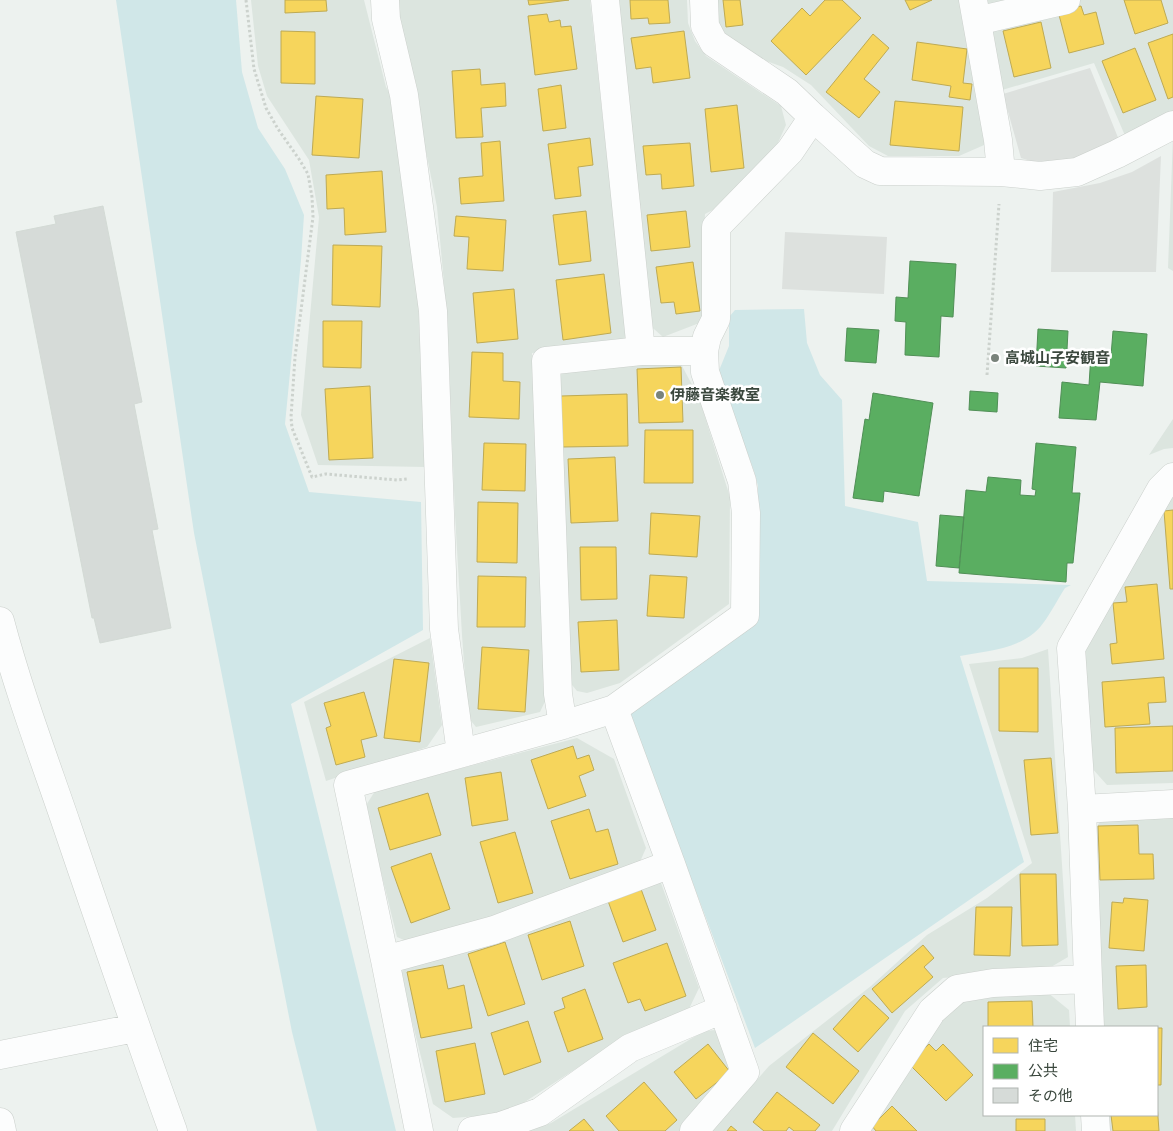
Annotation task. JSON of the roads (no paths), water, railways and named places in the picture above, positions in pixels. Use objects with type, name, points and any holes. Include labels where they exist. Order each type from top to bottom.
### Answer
[{"type":"street","points":[[385,0],[386,19],[404,95],[433,311],[444,629],[461,753]]},
{"type":"street","points":[[605,0],[641,351]]},
{"type":"street","points":[[704,0],[705,26],[714,43],[787,92],[865,164],[880,171],[1001,172],[1040,176],[1077,172],[1173,125]]},
{"type":"street","points":[[1001,172],[998,140],[975,11],[1066,0]]},
{"type":"street","points":[[419,1131],[348,785],[614,709],[745,615],[746,513],[742,482],[705,372],[704,352],[707,337],[716,319],[716,227],[790,151],[813,117]]},
{"type":"street","points":[[563,725],[558,694],[546,361],[641,351],[704,352]]},
{"type":"street","points":[[1090,1026],[1082,809],[1071,648],[1161,489],[1173,477]]},
{"type":"street","points":[[0,621],[4,652],[135,1028],[173,1131]]},
{"type":"street","points":[[614,709],[745,1072],[694,1131]]},
{"type":"street","points":[[1082,809],[1173,804]]},
{"type":"street","points":[[385,960],[494,930],[671,864]]},
{"type":"street","points":[[854,1131],[932,1011],[956,989],[992,983],[1088,979]]},
{"type":"street","points":[[472,1131],[501,1126],[540,1112],[630,1048],[723,1009]]},
{"type":"street","points":[[0,1056],[135,1028]]},
{"type":"street","points":[[1095,1116],[1096,1131]]},
{"type":"street","points":[[0,1122],[2,1131]]},
{"type":"place","name":"高城山子安観音","points":[[995,358]]},
{"type":"place","name":"伊藤音楽教室","points":[[660,395]]}]
